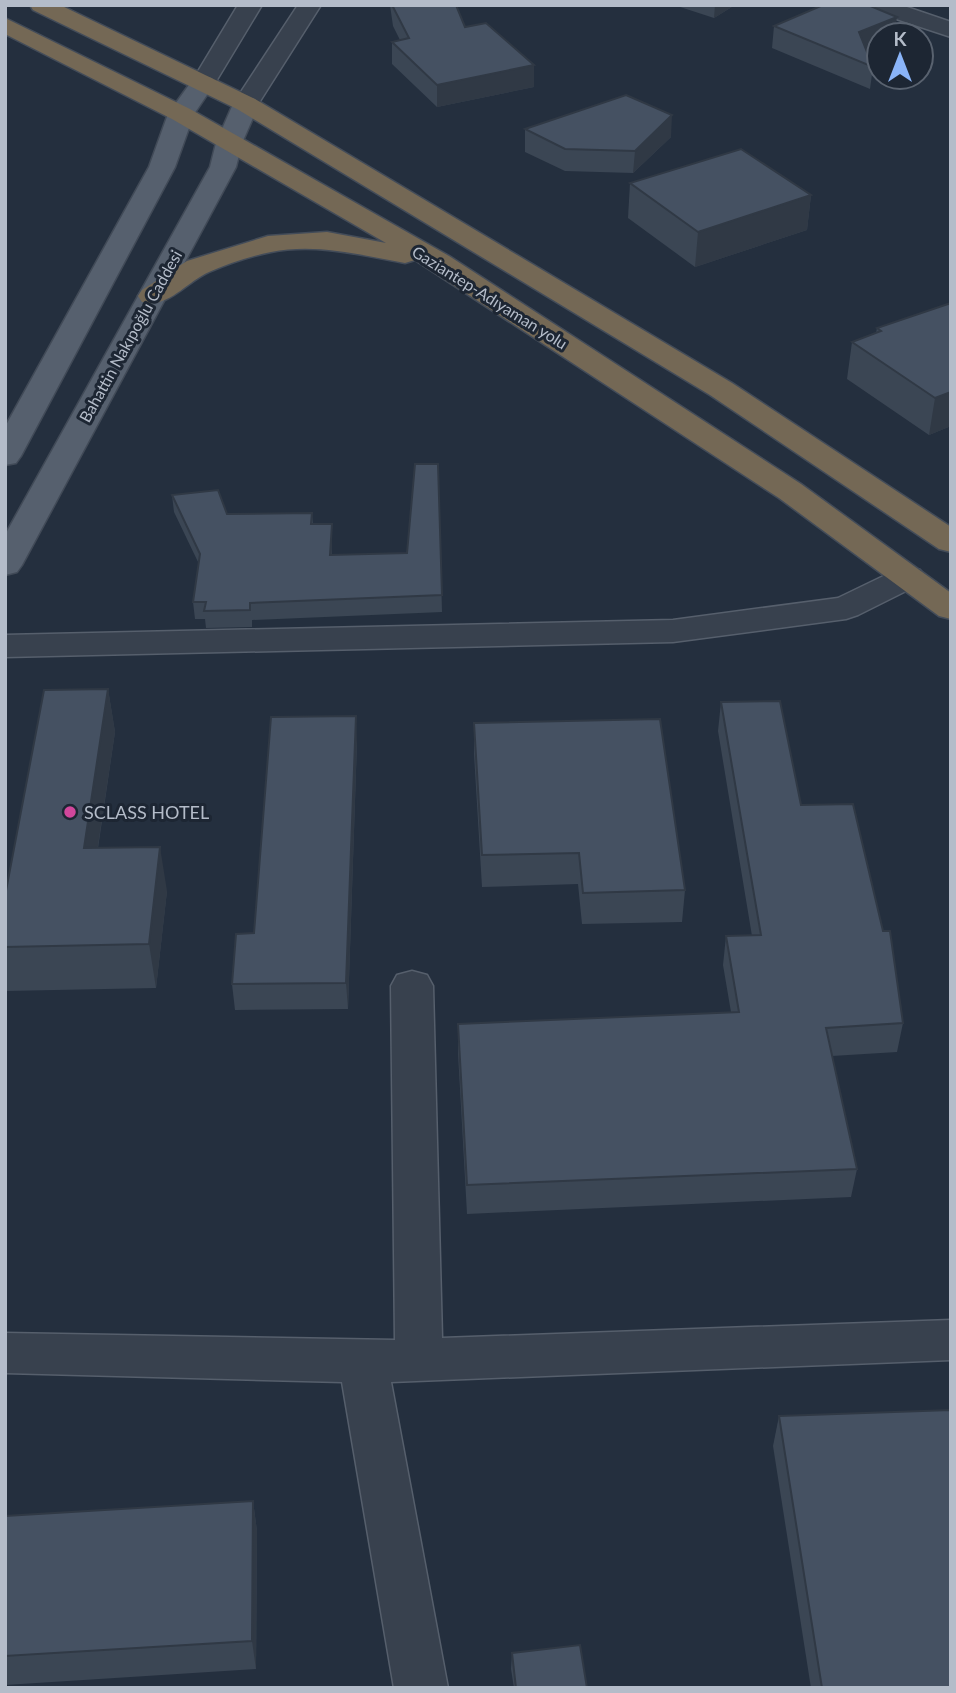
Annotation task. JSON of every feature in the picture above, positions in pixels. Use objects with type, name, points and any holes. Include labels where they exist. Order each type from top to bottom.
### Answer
[{"type":"highway","points":[[41,5],[246,104],[721,389],[951,542]]},
{"type":"highway","name":"Gaziantep-Adıyaman yolu","points":[[5,25],[181,114],[462,277],[790,491],[951,609]]},
{"type":"highway","points":[[152,296],[197,267],[268,244],[327,240],[400,253],[462,277]]},
{"type":"main road","points":[[9,444],[162,167],[181,114],[203,83]]},
{"type":"main road","name":"Bahattin Nakıpoğlu Caddesi","points":[[5,565],[223,167],[229,143],[246,104]]},
{"type":"street","points":[[203,83],[250,5]]},
{"type":"street","points":[[246,104],[310,5]]},
{"type":"street","points":[[877,5],[951,30]]},
{"type":"street","points":[[927,5],[951,13]]},
{"type":"street","points":[[5,646],[673,631],[846,608],[908,577]]},
{"type":"street","points":[[412,986],[419,1360]]},
{"type":"street","points":[[5,1353],[363,1362],[951,1340]]},
{"type":"street","points":[[363,1362],[421,1688]]},
{"type":"building","points":[[392,5],[456,5],[465,27],[486,23],[534,65],[437,85],[392,42],[409,38]]},
{"type":"building","points":[[823,5],[868,5],[897,17],[887,21],[865,21],[865,30],[859,32],[865,47],[865,64],[774,26]]},
{"type":"building","points":[[626,95],[672,115],[635,151],[565,149],[525,129]]},
{"type":"building","points":[[741,149],[811,195],[698,232],[630,183]]},
{"type":"building","points":[[951,303],[951,392],[935,398],[852,342],[881,331],[877,328]]},
{"type":"building","points":[[415,464],[438,464],[442,595],[250,603],[250,610],[204,611],[206,602],[193,602],[200,554],[172,495],[218,490],[227,514],[312,513],[311,524],[332,524],[330,555],[407,553]]},
{"type":"building","name":"SCLASS HOTEL","points":[[108,689],[84,848],[160,847],[149,944],[5,947],[5,896],[44,690]]},
{"type":"building","points":[[780,701],[801,805],[853,804],[883,931],[890,931],[903,1023],[826,1028],[857,1169],[467,1185],[458,1024],[739,1012],[726,936],[761,935],[721,702]]},
{"type":"building","points":[[356,716],[346,983],[232,984],[236,934],[254,933],[271,717]]},
{"type":"building","points":[[660,719],[685,890],[583,893],[579,853],[482,855],[474,723]]},
{"type":"building","points":[[951,1410],[951,1688],[822,1688],[779,1416]]},
{"type":"building","points":[[253,1501],[252,1641],[5,1656],[5,1516]]},
{"type":"building","points":[[580,1645],[587,1688],[516,1688],[512,1653]]},
{"type":"place","name":"SCLASS HOTEL","points":[[70,812]]}]
